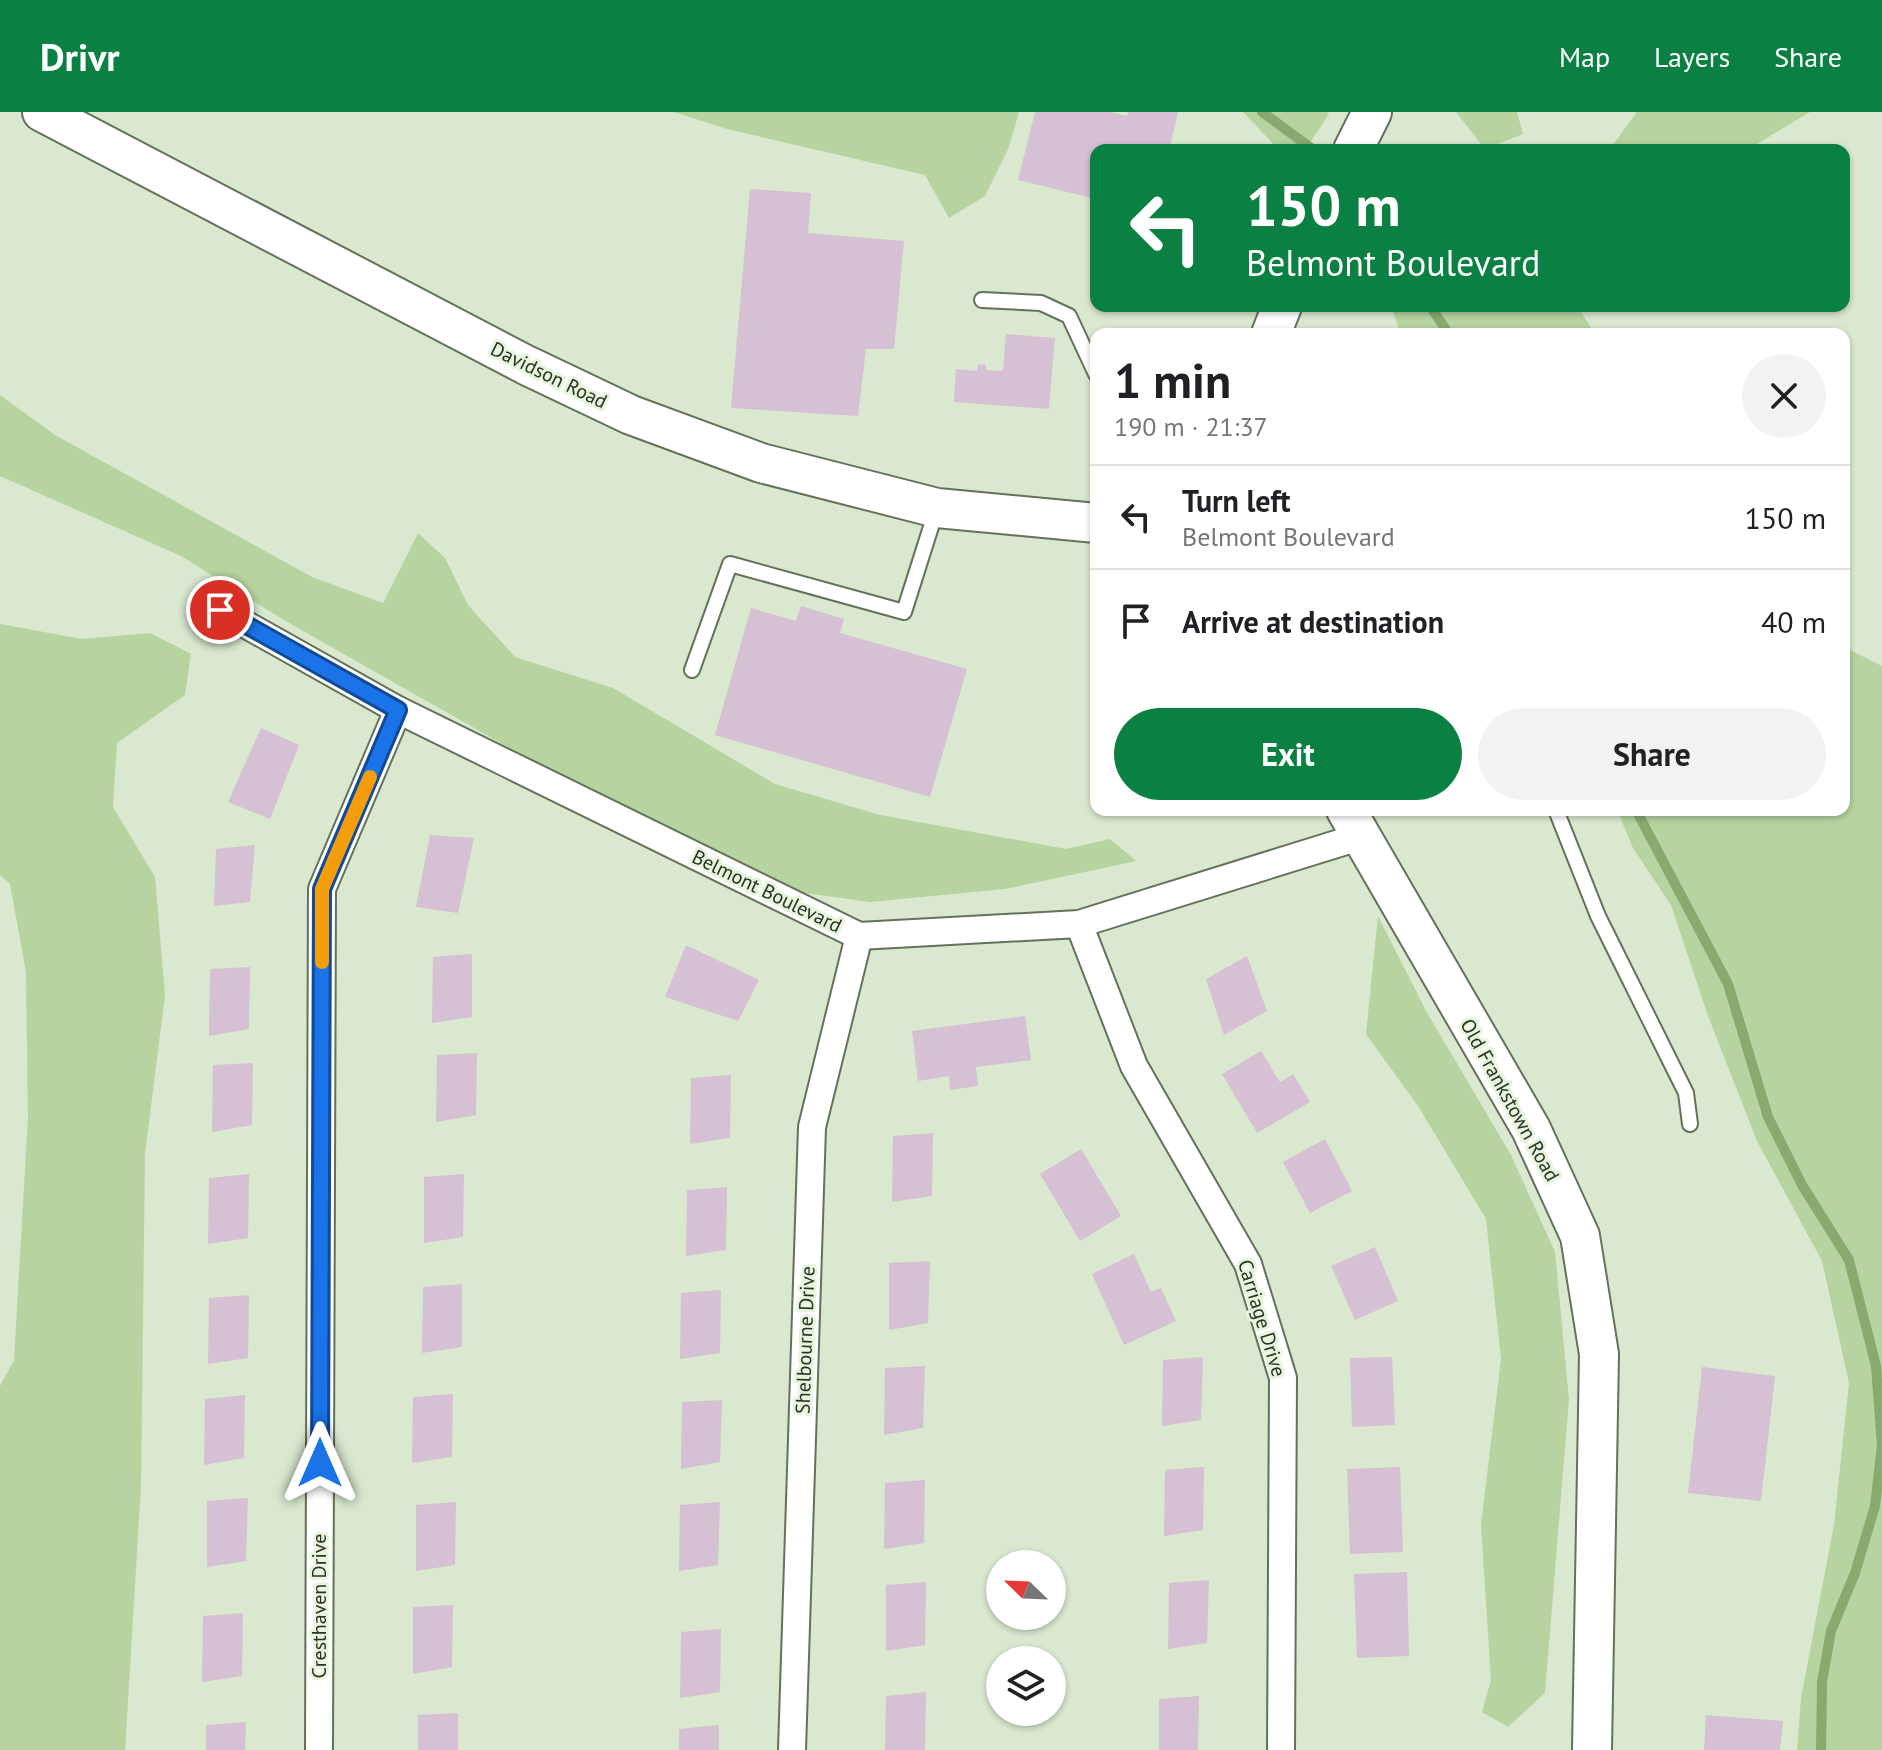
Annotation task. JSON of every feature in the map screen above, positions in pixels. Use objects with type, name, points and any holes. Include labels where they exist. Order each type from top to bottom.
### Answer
[{"type":"street","name":"Davidson Road","points":[[42,112],[526,365],[631,415],[761,463],[937,508],[1090,522]]},
{"type":"street","points":[[1356,144],[1372,112]]},
{"type":"street","name":"Belmont Boulevard","points":[[220,610],[398,710],[859,936],[1079,924],[1353,824]]},
{"type":"street","name":"Cresthaven Drive","points":[[319,1750],[322,889],[398,710]]},
{"type":"street","name":"Old Frankstown Road","points":[[1353,824],[1531,1129],[1580,1236],[1599,1354],[1592,1750]]},
{"type":"street","name":"Carriage Drive","points":[[1079,924],[1134,1066],[1248,1264],[1283,1378],[1281,1750]]},
{"type":"street","name":"Shelbourne Drive","points":[[792,1750],[812,1127],[859,936]]},
{"type":"lane","points":[[982,300],[1041,303],[1069,316],[1090,361]]},
{"type":"lane","points":[[692,670],[730,564],[904,612],[937,508]]},
{"type":"lane","points":[[1558,816],[1598,916],[1686,1093],[1690,1124]]},
{"type":"green space","points":[[674,112],[1019,112],[1009,147],[985,196],[949,218],[925,175],[727,129]]},
{"type":"green space","points":[[1243,112],[1329,114],[1309,144],[1273,144]]},
{"type":"green space","points":[[1456,112],[1517,112],[1523,134],[1498,144],[1481,144]]},
{"type":"green space","points":[[1637,112],[1810,112],[1757,144],[1613,144]]},
{"type":"green space","points":[[1393,312],[1581,312],[1591,328],[1399,328]]},
{"type":"green space","points":[[0,395],[55,435],[312,577],[383,603],[418,533],[445,558],[468,605],[515,657],[613,688],[775,784],[880,815],[1066,849],[1110,839],[1136,861],[1005,889],[870,902],[805,893],[529,759],[282,619],[181,556],[0,476]]},
{"type":"green space","points":[[0,624],[82,639],[150,633],[191,654],[185,695],[117,743],[113,807],[155,877],[165,995],[145,1154],[141,1486],[125,1750],[0,1750],[0,1386],[14,1360],[28,1118],[26,972],[10,884],[0,875]]},
{"type":"green space","points":[[1850,650],[1882,666],[1882,1750],[1797,1750],[1801,1698],[1834,1525],[1849,1383],[1822,1261],[1757,1141],[1708,1016],[1671,905],[1633,848],[1620,816],[1850,816]]},
{"type":"green space","points":[[1378,916],[1426,1011],[1511,1155],[1555,1252],[1569,1399],[1545,1693],[1508,1727],[1482,1712],[1491,1680],[1481,1525],[1501,1359],[1486,1219],[1418,1106],[1366,1034]]},
{"type":"building","points":[[1035,112],[1111,112],[1127,116],[1128,112],[1178,112],[1170,144],[1090,144],[1090,198],[1018,180]]},
{"type":"building","points":[[750,189],[811,193],[808,233],[904,241],[894,349],[866,349],[858,416],[731,408]]},
{"type":"building","points":[[1006,334],[1055,338],[1049,409],[954,402],[956,369],[977,371],[978,364],[986,365],[986,370],[1003,371]]},
{"type":"building","points":[[801,606],[844,619],[840,633],[967,669],[930,797],[715,735],[751,608],[796,621]]},
{"type":"building","points":[[261,728],[299,745],[270,819],[228,802]]},
{"type":"building","points":[[430,835],[474,838],[458,913],[416,907]]},
{"type":"building","points":[[255,845],[250,902],[214,906],[216,849]]},
{"type":"building","points":[[686,945],[759,980],[738,1021],[665,997]]},
{"type":"building","points":[[472,954],[472,1017],[432,1023],[433,957]]},
{"type":"building","points":[[1247,956],[1267,1011],[1224,1035],[1206,979]]},
{"type":"building","points":[[250,967],[249,1029],[209,1036],[210,969]]},
{"type":"building","points":[[1025,1016],[1031,1060],[976,1067],[978,1086],[950,1090],[949,1076],[918,1081],[912,1031]]},
{"type":"building","points":[[1261,1051],[1280,1082],[1293,1074],[1310,1102],[1257,1133],[1222,1074]]},
{"type":"building","points":[[477,1053],[476,1115],[436,1122],[437,1055]]},
{"type":"building","points":[[253,1063],[252,1125],[212,1132],[213,1065]]},
{"type":"building","points":[[731,1075],[730,1138],[690,1144],[691,1078]]},
{"type":"building","points":[[933,1133],[932,1196],[892,1202],[893,1136]]},
{"type":"building","points":[[1325,1139],[1352,1191],[1310,1213],[1283,1162]]},
{"type":"building","points":[[1081,1149],[1121,1216],[1080,1241],[1040,1174]]},
{"type":"building","points":[[249,1174],[248,1238],[208,1244],[209,1178]]},
{"type":"building","points":[[464,1174],[463,1237],[424,1243],[424,1177]]},
{"type":"building","points":[[727,1187],[726,1250],[686,1256],[687,1190]]},
{"type":"building","points":[[1375,1247],[1398,1301],[1355,1320],[1331,1266]]},
{"type":"building","points":[[1134,1254],[1151,1292],[1161,1288],[1176,1321],[1124,1345],[1092,1274]]},
{"type":"building","points":[[930,1261],[928,1323],[889,1330],[889,1263]]},
{"type":"building","points":[[462,1284],[462,1347],[422,1353],[423,1287]]},
{"type":"building","points":[[721,1290],[720,1353],[680,1359],[681,1293]]},
{"type":"building","points":[[249,1295],[248,1358],[208,1364],[209,1298]]},
{"type":"building","points":[[1203,1357],[1201,1420],[1162,1426],[1163,1360]]},
{"type":"building","points":[[1392,1357],[1395,1425],[1352,1427],[1350,1358]]},
{"type":"building","points":[[925,1366],[923,1428],[884,1435],[885,1368]]},
{"type":"building","points":[[1702,1367],[1775,1376],[1761,1501],[1688,1493]]},
{"type":"building","points":[[453,1394],[452,1457],[412,1463],[413,1397]]},
{"type":"building","points":[[245,1395],[244,1458],[204,1465],[205,1399]]},
{"type":"building","points":[[722,1400],[720,1462],[681,1469],[682,1402]]},
{"type":"building","points":[[1204,1467],[1203,1530],[1164,1536],[1165,1470]]},
{"type":"building","points":[[1400,1467],[1403,1552],[1350,1554],[1347,1469]]},
{"type":"building","points":[[925,1480],[924,1543],[884,1549],[885,1483]]},
{"type":"building","points":[[248,1498],[246,1561],[207,1567],[207,1501]]},
{"type":"building","points":[[456,1502],[455,1565],[416,1571],[416,1505]]},
{"type":"building","points":[[720,1502],[718,1565],[679,1571],[680,1505]]},
{"type":"building","points":[[1407,1572],[1409,1656],[1357,1658],[1354,1574]]},
{"type":"building","points":[[1209,1580],[1207,1643],[1168,1649],[1169,1583]]},
{"type":"building","points":[[926,1582],[925,1645],[886,1651],[886,1585]]},
{"type":"building","points":[[453,1605],[452,1667],[413,1674],[413,1607]]},
{"type":"building","points":[[243,1613],[242,1676],[202,1682],[203,1616]]},
{"type":"building","points":[[721,1629],[720,1692],[680,1698],[681,1632]]},
{"type":"building","points":[[926,1692],[925,1750],[885,1750],[886,1696]]},
{"type":"building","points":[[1199,1696],[1198,1750],[1159,1750],[1159,1699]]},
{"type":"building","points":[[458,1713],[458,1750],[418,1750],[418,1715]]},
{"type":"building","points":[[1706,1715],[1783,1721],[1780,1750],[1704,1750]]},
{"type":"building","points":[[246,1722],[245,1750],[206,1750],[206,1725]]},
{"type":"building","points":[[719,1725],[719,1750],[679,1750],[679,1729]]},
{"type":"waterway","points":[[1262,112],[1306,144]]},
{"type":"waterway","points":[[1434,312],[1445,328]]},
{"type":"waterway","points":[[1639,816],[1728,984],[1768,1117],[1802,1185],[1849,1260],[1876,1366],[1882,1445],[1875,1506],[1855,1573],[1831,1631],[1822,1682],[1821,1750]]},
{"type":"slow traffic","points":[[322,962],[322,889],[370,777]]},
{"type":"route","points":[[220,610],[398,710],[322,889],[320,1463]]}]
